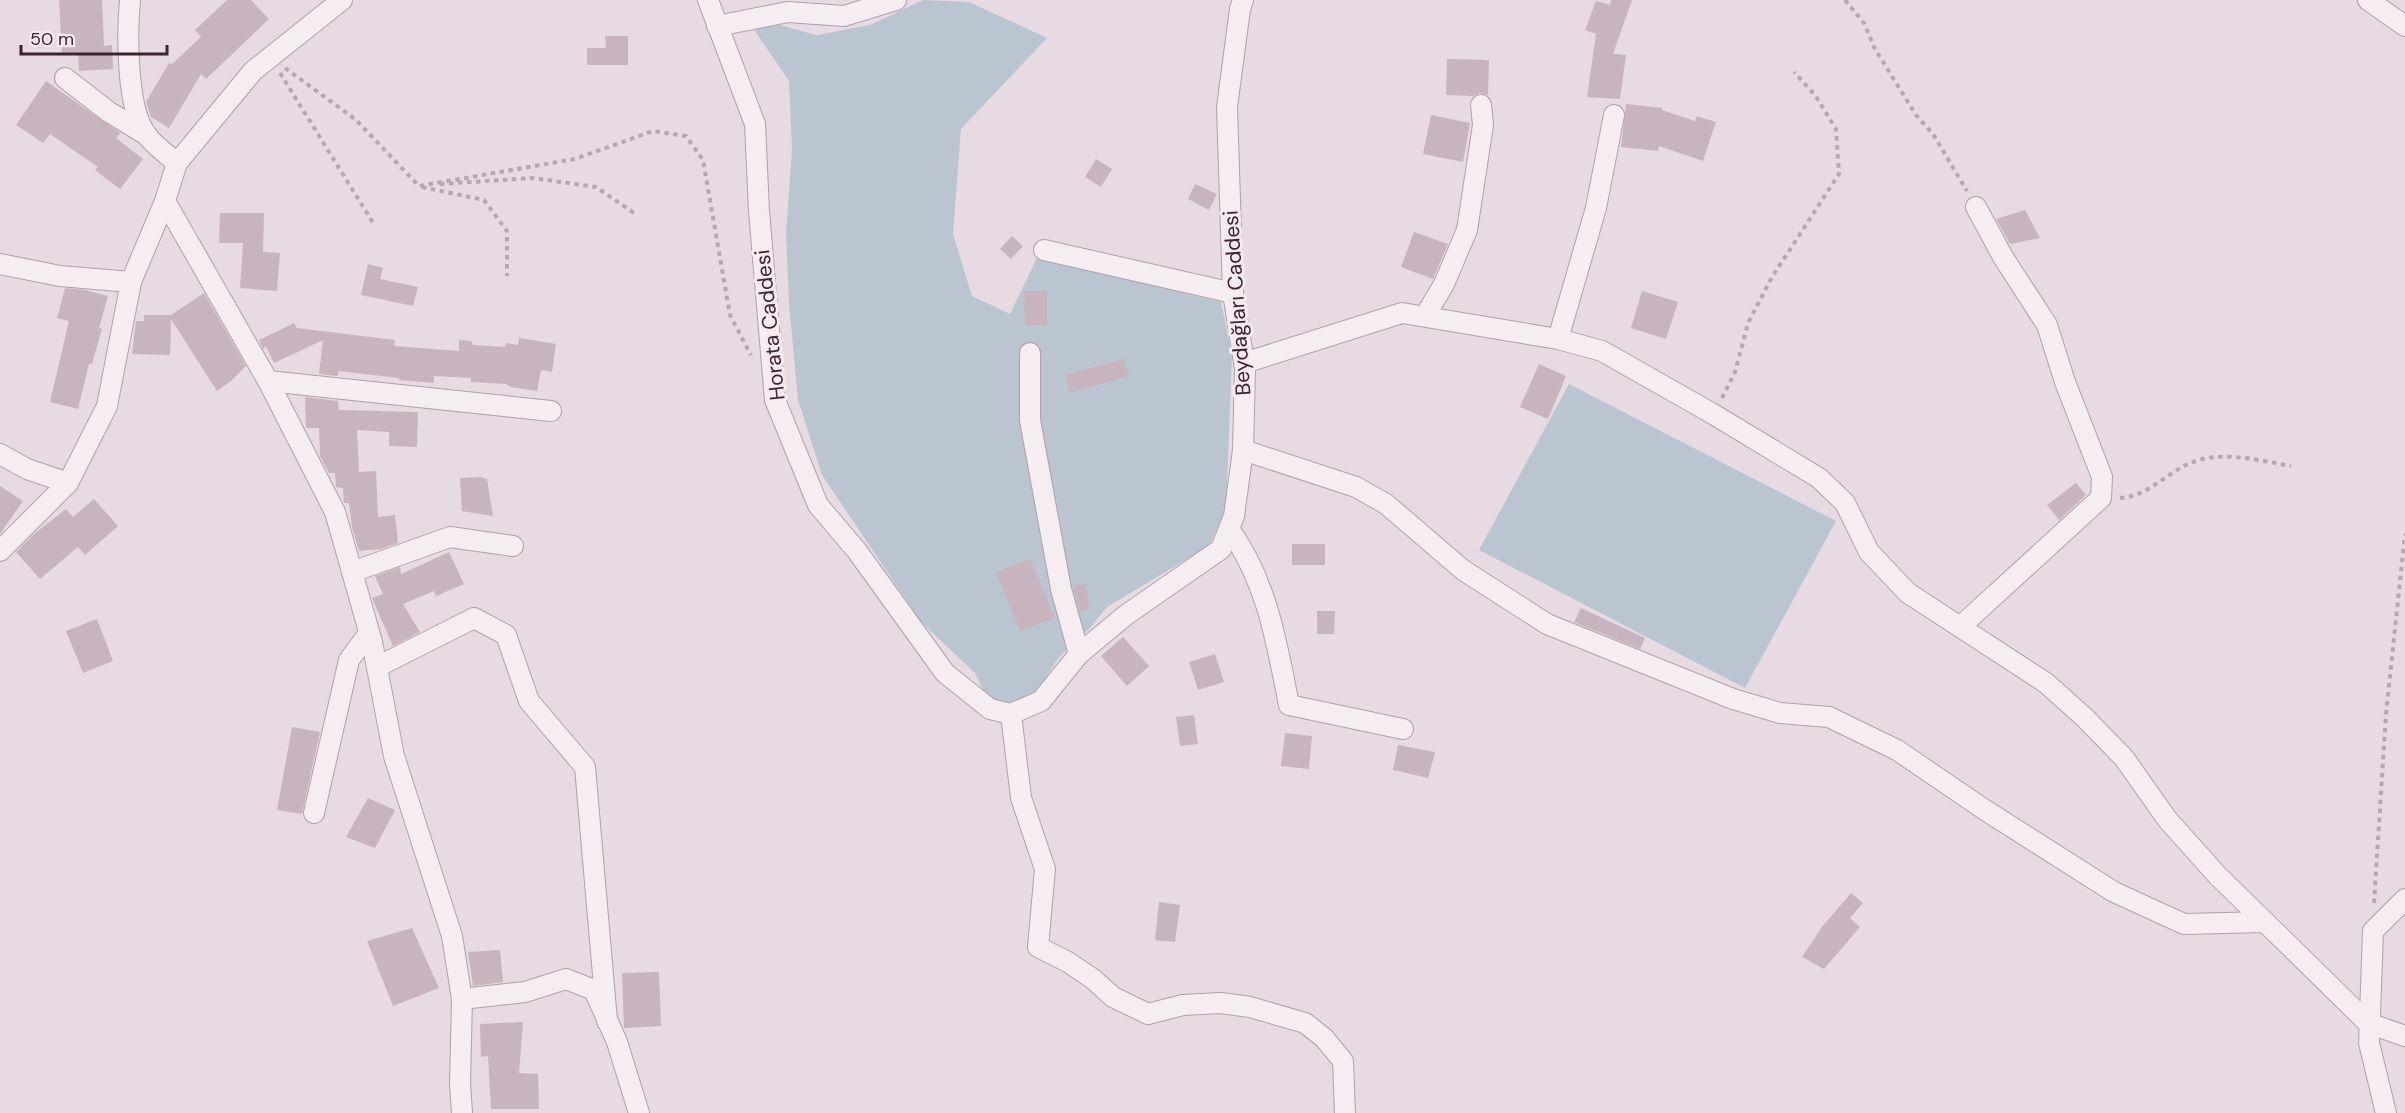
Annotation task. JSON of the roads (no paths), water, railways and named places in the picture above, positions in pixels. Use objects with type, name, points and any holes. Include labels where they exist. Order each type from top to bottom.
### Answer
[{"type":"street","points":[[130,0],[127,33],[130,72],[136,113],[145,134]]},
{"type":"street","points":[[0,551],[68,483],[106,406],[131,282],[165,201],[177,163],[253,70],[342,0]]},
{"type":"street","name":"Horata Caddesi","points":[[708,0],[755,124],[759,210],[775,400],[818,505],[857,551],[945,673],[990,709],[1011,714]]},
{"type":"street","points":[[717,26],[788,12],[844,16],[896,0]]},
{"type":"street","name":"Beydağları Caddesi","points":[[1011,714],[1041,701],[1079,654],[1126,615],[1221,549],[1234,516],[1243,450],[1244,363],[1233,293],[1227,107],[1243,0]]},
{"type":"street","points":[[2367,0],[2405,26]]},
{"type":"street","points":[[65,78],[109,112],[145,134],[177,163]]},
{"type":"street","points":[[1425,316],[1444,284],[1467,230],[1483,125],[1481,105]]},
{"type":"street","points":[[1558,339],[1596,208],[1614,115]]},
{"type":"street","points":[[165,201],[268,381],[335,513],[369,633],[394,756],[452,936],[462,999],[460,1083],[462,1113]]},
{"type":"street","points":[[1961,626],[2102,498],[2102,477],[2065,382],[2047,325],[2003,257],[1976,207]]},
{"type":"street","points":[[1044,250],[1233,293]]},
{"type":"street","points":[[0,264],[60,276],[131,282]]},
{"type":"street","points":[[1244,363],[1402,313],[1558,339],[1602,351],[1713,414],[1819,478],[1845,503],[1869,552],[1908,593],[2046,683],[2084,717],[2124,758],[2167,819],[2217,875],[2368,1023],[2405,1036]]},
{"type":"street","points":[[1030,353],[1030,420],[1061,589],[1079,654]]},
{"type":"street","points":[[268,381],[551,411]]},
{"type":"street","points":[[1243,450],[1356,487],[1386,504],[1462,570],[1546,624],[1733,699],[1780,713],[1829,717],[1897,750],[1985,810],[2114,892],[2184,924],[2265,922]]},
{"type":"street","points":[[0,454],[27,469],[68,483]]},
{"type":"street","points":[[1229,529],[1245,551],[1273,620],[1289,705],[1403,729]]},
{"type":"street","points":[[352,572],[450,537],[513,546]]},
{"type":"street","points":[[377,667],[474,618],[506,635],[529,701],[585,766],[607,1021]]},
{"type":"street","points":[[314,813],[349,660],[369,633]]},
{"type":"street","points":[[1011,714],[1021,798],[1045,869],[1038,947],[1068,962],[1093,979],[1113,997],[1148,1014],[1183,1005],[1221,1003],[1250,1007],[1305,1023],[1324,1038],[1342,1061],[1345,1113]]},
{"type":"street","points":[[2386,1113],[2368,1042],[2373,931],[2405,899]]},
{"type":"street","points":[[462,999],[525,992],[566,979],[594,990],[617,1042],[639,1113]]}]
